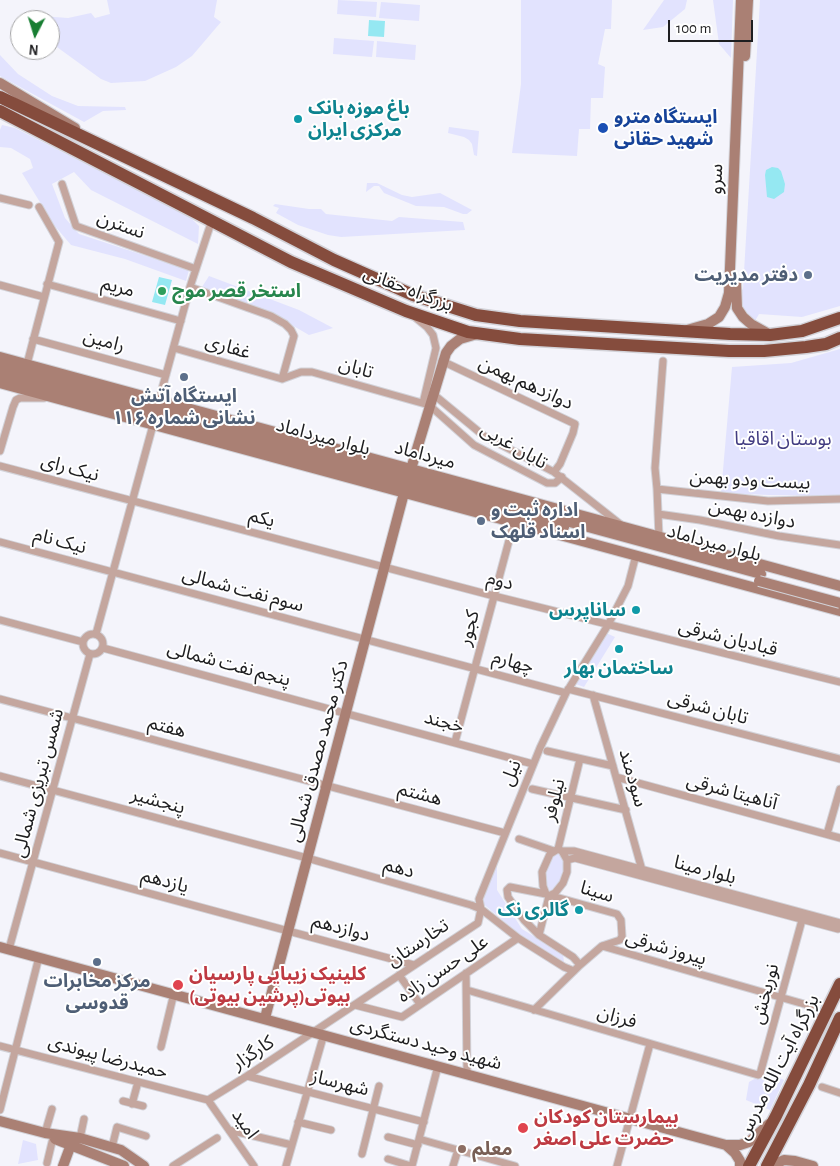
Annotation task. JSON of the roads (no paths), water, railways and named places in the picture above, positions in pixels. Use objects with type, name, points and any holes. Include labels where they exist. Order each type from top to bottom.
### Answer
[{"type":"highway","name":"بزرگراه حقانی","points":[[0,97],[253,218],[334,260],[413,295],[476,315],[520,322],[682,331]]},
{"type":"highway","name":"بزرگراه حقانی","points":[[1,114],[292,262],[406,311],[477,334],[520,339],[729,351],[764,351],[826,344],[840,338]]},
{"type":"highway","points":[[682,331],[770,335],[802,331],[840,318]]},
{"type":"highway","points":[[826,344],[840,342]]},
{"type":"highway","name":"بزرگراه آیت الله مدرس","points":[[749,1166],[776,1116],[840,984]]},
{"type":"highway","name":"بزرگراه آیت الله مدرس","points":[[767,1166],[809,1085],[840,1018]]},
{"type":"main road","name":"سرو","points":[[682,331],[708,324],[718,317],[726,306],[729,293],[741,0]]},
{"type":"main road","name":"سرو","points":[[748,0],[735,294],[737,308],[743,317],[770,335]]},
{"type":"main road","points":[[0,83],[69,124],[100,146]]},
{"type":"main road","points":[[411,469],[426,404],[433,394],[442,361],[451,346],[460,339],[477,334]]},
{"type":"main road","name":"میرداماد","points":[[0,357],[835,585]]},
{"type":"main road","name":"بلوار میرداماد","points":[[0,367],[343,460],[760,577],[837,607]]},
{"type":"main road","name":"بلوار میرداماد","points":[[0,374],[558,526],[840,596]]},
{"type":"main road","points":[[0,383],[516,523],[837,607],[839,598],[835,585]]},
{"type":"main road","points":[[108,412],[134,412]]},
{"type":"main road","points":[[343,460],[383,462]]},
{"type":"main road","points":[[465,484],[480,498]]},
{"type":"main road","name":"دکتر محمد مصدق شمالی","points":[[264,1018],[404,493]]},
{"type":"main road","points":[[516,523],[558,526]]},
{"type":"main road","name":"شهید وحید دستگردی","points":[[5,948],[726,1145],[740,1145],[749,1142],[776,1116]]},
{"type":"main road","points":[[0,1120],[49,1136]]},
{"type":"main road","points":[[0,1125],[112,1147],[121,1150],[144,1166]]},
{"type":"main road","points":[[63,1166],[74,1140]]},
{"type":"main road","points":[[69,1166],[74,1140]]},
{"type":"main road","points":[[74,1140],[124,1166]]},
{"type":"main road","points":[[726,1145],[735,1152],[740,1161],[740,1166]]},
{"type":"main road","points":[[771,1166],[784,1160],[813,1166]]},
{"type":"street","name":"نسترن","points":[[62,184],[76,226],[196,269]]},
{"type":"street","points":[[0,198],[29,205]]},
{"type":"street","points":[[27,364],[59,242],[39,207]]},
{"type":"street","points":[[159,400],[190,287],[212,220]]},
{"type":"street","name":"مریم","points":[[47,284],[181,321]]},
{"type":"street","points":[[0,285],[44,297]]},
{"type":"street","points":[[190,287],[271,316],[285,324],[294,336],[282,379]]},
{"type":"street","points":[[406,311],[427,327],[436,341],[426,404]]},
{"type":"street","name":"رامین","points":[[33,339],[166,375]]},
{"type":"street","name":"غفارى","points":[[174,348],[273,377]]},
{"type":"street","points":[[659,537],[655,468],[663,360]]},
{"type":"street","name":"دوازدهم بهمن","points":[[442,361],[575,424],[560,464],[554,472]]},
{"type":"street","name":"تابان","points":[[273,377],[282,379],[301,372],[312,372],[426,404]]},
{"type":"street","points":[[433,394],[484,436],[562,477],[624,527]]},
{"type":"street","points":[[0,451],[16,400],[20,398],[54,398]]},
{"type":"street","name":"تابان غربی","points":[[426,404],[474,444],[547,483],[555,483],[562,477]]},
{"type":"street","points":[[96,634],[153,425]]},
{"type":"street","name":"نیک رای","points":[[0,466],[132,501]]},
{"type":"street","name":"بیست ودو بهمن","points":[[657,490],[768,501],[840,500]]},
{"type":"street","name":"یکم","points":[[132,501],[385,567]]},
{"type":"street","name":"دوازده بهمن","points":[[658,514],[840,546]]},
{"type":"street","name":"کجور","points":[[455,742],[494,596],[516,523]]},
{"type":"street","name":"نیک نام","points":[[0,542],[113,572]]},
{"type":"street","name":"نیل","points":[[481,909],[479,899],[533,764],[567,691],[608,625],[628,586],[636,555]]},
{"type":"street","name":"دوم","points":[[385,567],[608,625]]},
{"type":"street","name":"سوم نفت شمالی","points":[[113,572],[365,640]]},
{"type":"street","points":[[0,620],[83,642]]},
{"type":"street","name":"قبادیان شرقی","points":[[608,625],[840,682]]},
{"type":"street","points":[[96,634],[103,641],[103,648],[96,654],[90,654],[85,651],[83,642],[86,636],[96,634]]},
{"type":"street","name":"چهارم","points":[[365,640],[567,691]]},
{"type":"street","name":"پنجم نفت شمالی","points":[[103,648],[346,713]]},
{"type":"street","name":"شمس تبریزی شمالی","points":[[5,948],[34,862],[90,654]]},
{"type":"street","name":"تابان شرقی","points":[[567,691],[593,695],[840,760]]},
{"type":"street","name":"سودمند","points":[[593,695],[642,870]]},
{"type":"street","name":"هفتم","points":[[0,699],[326,786]]},
{"type":"street","name":"خجند","points":[[346,713],[533,764]]},
{"type":"street","points":[[547,751],[613,766]]},
{"type":"street","name":"نیلوفر","points":[[549,895],[542,883],[542,872],[546,862],[558,850],[580,759]]},
{"type":"street","name":"پنجشیر","points":[[0,776],[307,858]]},
{"type":"street","name":"آناهیتا شرقی","points":[[616,777],[840,838]]},
{"type":"street","name":"هشتم","points":[[326,786],[505,832]]},
{"type":"street","points":[[532,789],[626,810]]},
{"type":"street","points":[[827,834],[840,789]]},
{"type":"street","name":"بلوار مینا","points":[[519,839],[558,850],[574,851],[839,926]]},
{"type":"street","points":[[558,850],[567,860],[566,878],[549,895],[539,935],[573,956],[580,965]]},
{"type":"street","name":"یازدهم","points":[[0,853],[288,931]]},
{"type":"street","name":"دهم","points":[[307,858],[481,909]]},
{"type":"street","name":"بلوار مینا","points":[[567,860],[575,858],[802,920],[839,926]]},
{"type":"street","name":"سینا","points":[[539,935],[524,920],[508,897],[507,890],[510,887],[549,895],[617,914],[621,920],[621,938],[602,946]]},
{"type":"street","points":[[481,909],[518,938],[564,968],[574,971]]},
{"type":"street","name":"تخارستان","points":[[319,1033],[355,1005],[478,923],[481,909]]},
{"type":"street","name":"نوربخش","points":[[758,1075],[760,1074],[802,920]]},
{"type":"street","name":"دوازدهم","points":[[288,931],[414,965]]},
{"type":"street","name":"علی حسن زاده","points":[[355,1005],[402,1017],[518,938]]},
{"type":"street","name":"پیروز شرقی","points":[[534,1010],[602,946],[811,1006]]},
{"type":"street","points":[[0,1110],[39,957]]},
{"type":"street","points":[[466,973],[467,1074]]},
{"type":"street","points":[[399,975],[420,1004]]},
{"type":"street","name":"فرزان","points":[[467,990],[758,1075]]},
{"type":"street","points":[[161,1046],[174,993]]},
{"type":"street","points":[[286,1166],[307,1092],[319,1033]]},
{"type":"street","name":"کارگزار","points":[[208,1100],[319,1033]]},
{"type":"street","points":[[617,1166],[650,1044]]},
{"type":"street","name":"حمیدرضا پیوندی","points":[[0,1046],[208,1100]]},
{"type":"street","points":[[388,1159],[412,1166],[438,1066]]},
{"type":"street","name":"شهرساز","points":[[247,1076],[424,1122]]},
{"type":"street","points":[[132,1104],[138,1082]]},
{"type":"street","points":[[362,1154],[379,1086]]},
{"type":"street","points":[[822,1088],[840,1092]]},
{"type":"street","name":"امید","points":[[208,1100],[254,1166]]},
{"type":"street","points":[[123,1101],[142,1106]]},
{"type":"street","points":[[47,1163],[52,1109]]},
{"type":"street","points":[[74,1140],[84,1119]]},
{"type":"street","points":[[298,1122],[331,1130]]},
{"type":"street","points":[[112,1147],[117,1127],[146,1136]]},
{"type":"street","points":[[229,1130],[292,1145]]},
{"type":"street","points":[[388,1137],[458,1150],[515,1166]]},
{"type":"street","points":[[173,1166],[217,1138]]},
{"type":"street","points":[[453,1166],[458,1150]]},
{"type":"street","points":[[479,1166],[481,1157]]},
{"type":"water","points":[[369,20],[385,21],[384,37],[368,36]]},
{"type":"water","points":[[772,167],[778,168],[781,171],[785,184],[784,192],[774,199],[767,197],[765,175],[766,170]]},
{"type":"water","name":"استخر قصر موج","points":[[159,277],[172,280],[165,305],[152,302]]},
{"type":"place","name":"باغ موزه بانک مرکزی ایران","points":[[298,119]]},
{"type":"place","name":"ایستگاه مترو شهید حقانی","points":[[603,128]]},
{"type":"place","name":"دفتر مدیریت","points":[[808,275]]},
{"type":"place","name":"استخر قصر موج","points":[[162,291]]},
{"type":"place","name":"ایستگاه آتش نشانی شماره ۱۱۶","points":[[184,377]]},
{"type":"place","name":"اداره ثبت و اسناد قلهک","points":[[481,521]]},
{"type":"place","name":"ساناپرس","points":[[636,610]]},
{"type":"place","name":"ساختمان بهار","points":[[619,649]]},
{"type":"place","name":"گالری نک","points":[[579,910]]},
{"type":"place","name":"مرکز مخابرات قدوسی","points":[[97,962]]},
{"type":"place","name":"کلینیک زیبایی پارسیان بیوتی(پرشین بیوتی)","points":[[178,985]]},
{"type":"place","name":"بیمارستان کودکان حضرت علی اصغر","points":[[523,1128]]},
{"type":"place","name":"معلم","points":[[462,1149]]},
{"type":"park label","name":"بوستان اقاقیا","points":[[783,439]]}]
